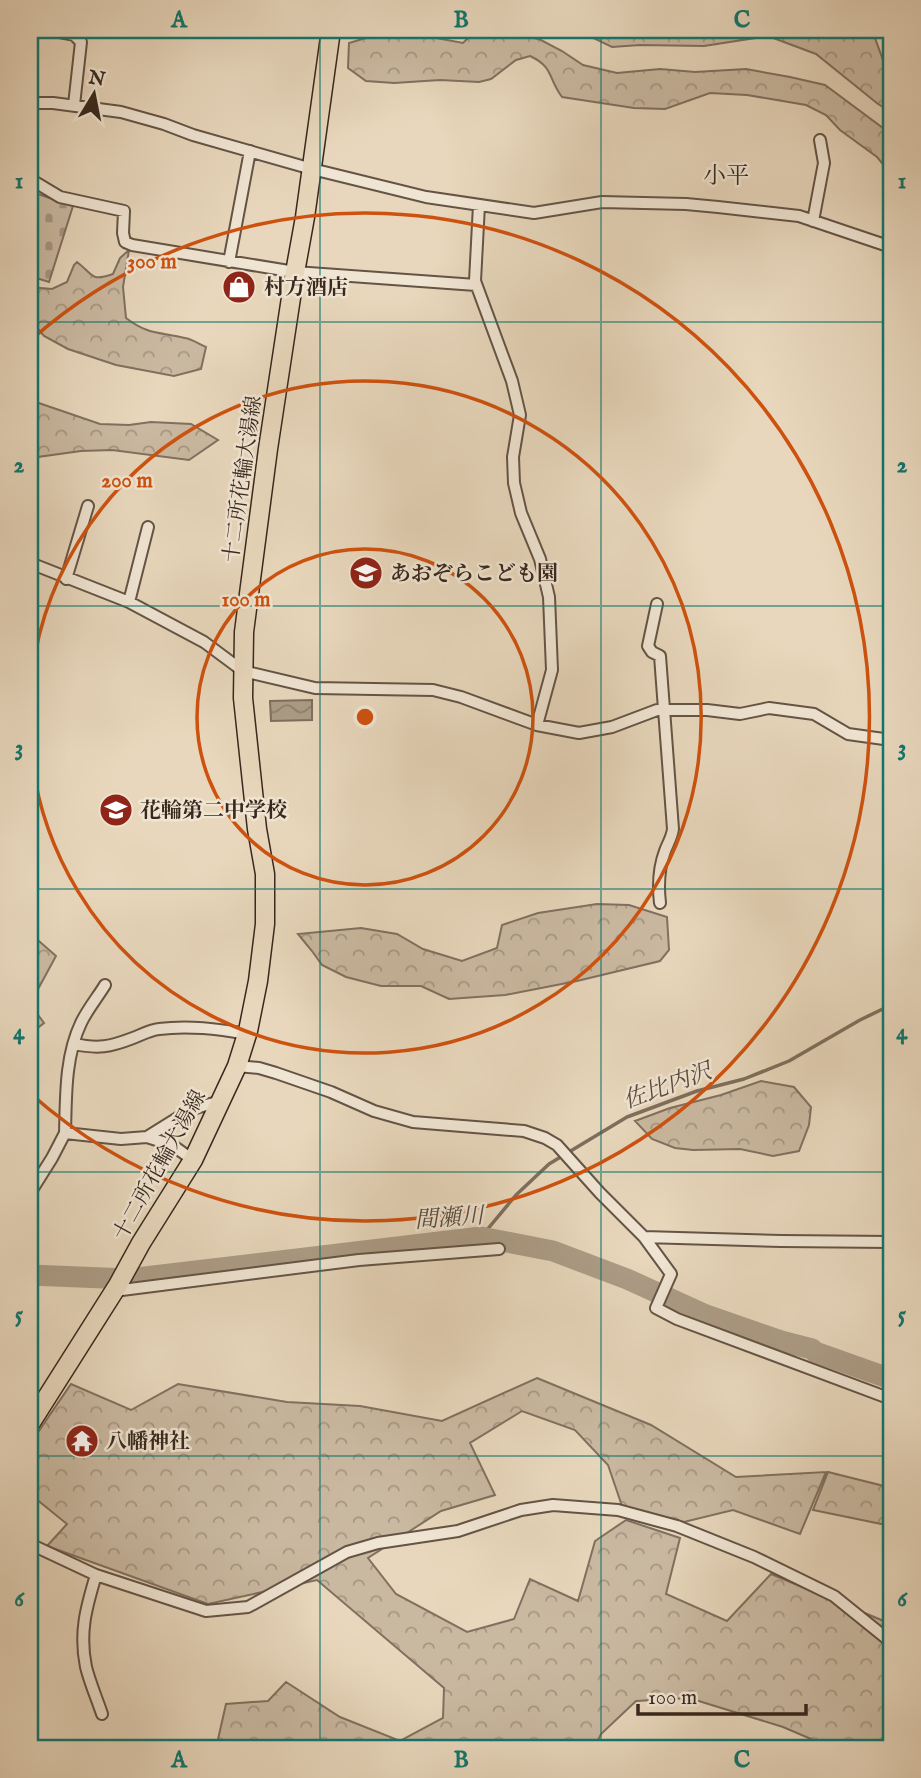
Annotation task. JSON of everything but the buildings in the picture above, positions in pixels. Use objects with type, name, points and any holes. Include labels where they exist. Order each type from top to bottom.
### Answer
[{"type":"main road","name":"十二所花輪大湯線","points":[[30,1424],[193,1160],[237,1066],[247,1034],[258,981],[265,924],[265,874],[257,828],[243,698],[244,632],[268,449],[331,30]]},
{"type":"street","points":[[48,30],[74,35],[80,42],[74,105]]},
{"type":"street","points":[[30,103],[74,105],[121,112],[250,152],[426,197],[534,213],[602,202],[686,204],[799,216],[891,247]]},
{"type":"street","points":[[813,221],[824,163],[820,140]]},
{"type":"street","points":[[229,262],[250,152]]},
{"type":"street","points":[[30,179],[60,197],[124,211],[125,242],[132,245],[295,272],[476,285]]},
{"type":"street","points":[[479,205],[475,281],[512,381],[520,415],[513,457],[514,483],[521,513],[540,559],[550,597],[552,670],[537,725]]},
{"type":"street","points":[[66,579],[88,506]]},
{"type":"street","points":[[129,602],[148,527]]},
{"type":"street","points":[[30,564],[129,602],[204,642],[243,671],[315,688],[433,690],[461,697],[537,725],[579,733],[612,727],[657,710],[707,710],[740,714],[769,708],[814,714],[848,734],[891,740]]},
{"type":"street","points":[[657,604],[648,646],[660,656],[673,829],[665,851],[658,886],[660,903]]},
{"type":"street","points":[[30,1193],[65,1133],[66,1088],[74,1044],[81,1023],[105,985]]},
{"type":"street","points":[[74,1044],[94,1048],[167,1028],[190,1027],[247,1034]]},
{"type":"street","points":[[237,1066],[276,1073],[331,1092],[374,1111],[413,1122],[524,1131],[545,1138],[558,1145],[644,1237],[671,1273],[656,1308],[677,1319],[891,1399]]},
{"type":"street","points":[[147,1137],[192,1109],[221,1101]]},
{"type":"street","points":[[65,1133],[121,1139],[147,1137],[172,1145],[193,1160]]},
{"type":"street","points":[[644,1237],[891,1242]]},
{"type":"street","points":[[116,1288],[359,1260],[499,1249]]},
{"type":"street","points":[[30,1544],[96,1576],[206,1611],[232,1610],[248,1607],[346,1552],[379,1543],[458,1531],[531,1508],[553,1505],[618,1510],[677,1527],[766,1563],[834,1596],[891,1642]]},
{"type":"street","points":[[96,1576],[84,1616],[83,1642],[86,1668],[102,1714]]},
{"type":"green space","points":[[581,30],[872,30],[891,82],[891,112],[816,54],[768,36],[704,46],[612,47]]},
{"type":"green space","points":[[386,32],[463,43],[469,37],[506,33],[539,39],[583,65],[617,73],[660,69],[695,72],[746,69],[825,85],[891,134],[891,174],[877,157],[840,130],[826,115],[806,105],[747,95],[710,93],[665,109],[634,108],[562,97],[547,69],[530,56],[516,60],[491,79],[479,82],[366,81],[348,68],[349,43]]},
{"type":"green space","points":[[38,194],[73,206],[49,282],[30,276],[30,200]]},
{"type":"green space","points":[[129,250],[123,287],[126,318],[148,330],[188,339],[206,347],[201,369],[174,376],[116,365],[68,349],[44,336],[30,319],[30,287],[52,289],[67,282],[77,262],[96,277],[113,274],[120,258]]},
{"type":"green space","points":[[30,400],[100,424],[191,424],[218,440],[189,460],[112,450],[30,458]]},
{"type":"green space","points":[[597,904],[629,905],[667,917],[669,950],[660,961],[577,981],[505,995],[449,999],[421,986],[381,986],[346,977],[322,965],[298,934],[361,928],[397,934],[423,949],[462,961],[497,948],[502,925],[538,913]]},
{"type":"green space","points":[[32,935],[56,956],[30,1004],[30,936]]},
{"type":"green space","points":[[30,1004],[44,1023],[30,1034]]},
{"type":"green space","points":[[761,1081],[794,1087],[811,1107],[809,1125],[799,1151],[773,1156],[740,1149],[675,1148],[652,1139],[635,1121],[670,1108]]},
{"type":"green space","points":[[537,1378],[651,1425],[736,1477],[826,1472],[800,1534],[733,1510],[684,1522],[622,1506],[608,1465],[575,1430],[522,1411],[470,1443],[495,1495],[441,1511],[368,1558],[396,1594],[467,1632],[514,1619],[530,1579],[578,1601],[595,1541],[626,1520],[680,1538],[666,1594],[727,1621],[771,1574],[891,1624],[891,1748],[832,1748],[783,1727],[689,1698],[636,1701],[601,1734],[594,1748],[216,1748],[226,1704],[268,1701],[286,1682],[340,1717],[400,1741],[443,1718],[444,1688],[317,1580],[208,1604],[47,1546],[67,1524],[30,1494],[30,1444],[71,1384],[131,1410],[178,1384],[287,1402],[360,1406],[442,1421]]},
{"type":"green space","points":[[828,1472],[891,1490],[891,1526],[813,1510]]},
{"type":"water","points":[[312,700],[312,720],[271,721],[270,701]]},
{"type":"waterway","name":"佐比内沢","points":[[481,1237],[516,1195],[549,1164],[627,1117],[697,1091],[744,1079],[789,1061],[891,1005]]},
{"type":"waterway","name":"間瀬川","points":[[30,1275],[128,1279],[481,1237],[553,1251],[627,1279],[706,1315],[812,1349],[891,1379]]},
{"type":"place","name":"村方酒店","points":[[239,287]]},
{"type":"place","name":"あおぞらこども園","points":[[366,573]]},
{"type":"place","name":"花輪第二中学校","points":[[116,810]]},
{"type":"place","name":"八幡神社","points":[[82,1441]]},
{"type":"district","name":"小平","points":[[726,175]]}]
